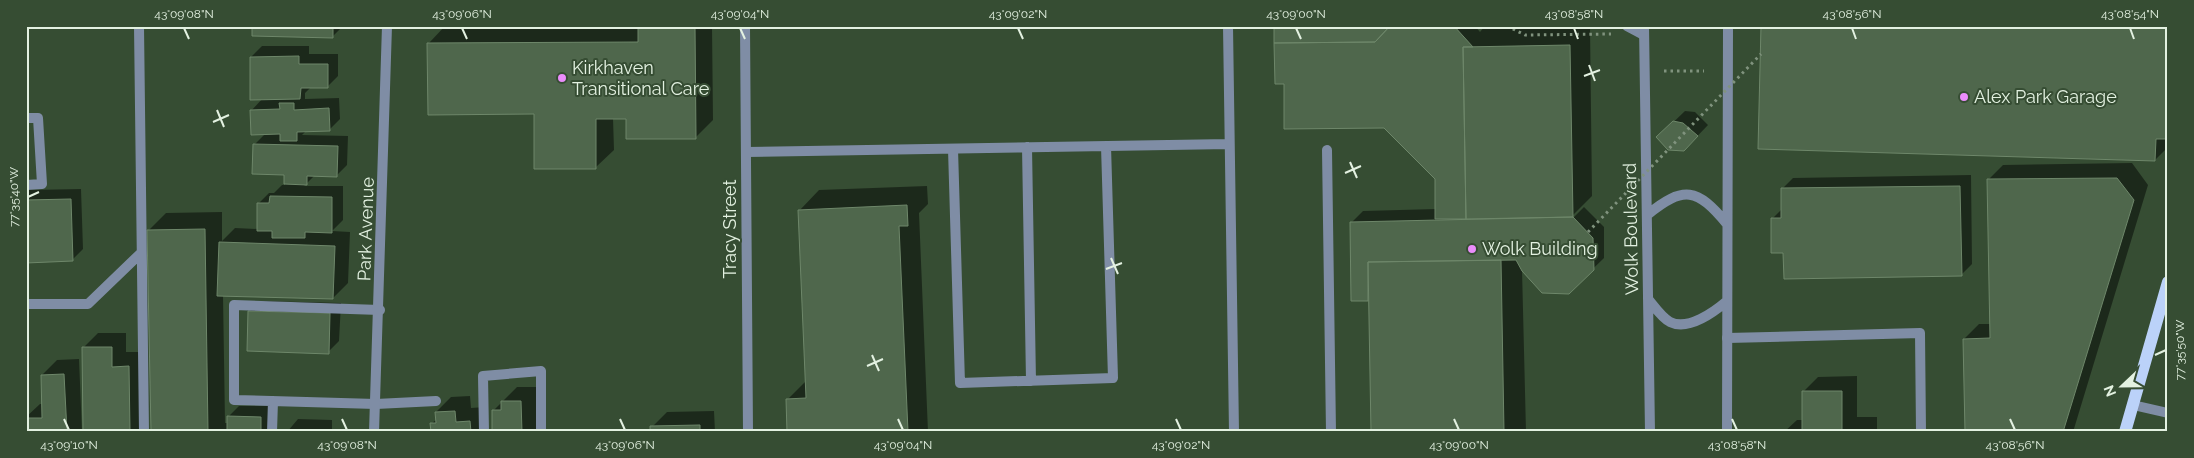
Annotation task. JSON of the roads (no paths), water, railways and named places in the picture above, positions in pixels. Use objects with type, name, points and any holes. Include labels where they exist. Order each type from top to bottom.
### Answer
[{"type":"main road","points":[[2125,432],[2167,287]]},
{"type":"street","points":[[139,26],[144,432]]},
{"type":"street","name":"Park Avenue","points":[[374,432],[380,310],[387,26]]},
{"type":"street","name":"Tracy Street","points":[[745,26],[748,432]]},
{"type":"street","points":[[1228,26],[1234,432]]},
{"type":"street","points":[[1627,26],[1644,30]]},
{"type":"street","points":[[1727,432],[1728,26]]},
{"type":"street","name":"Wolk Boulevard","points":[[1644,30],[1650,432]]},
{"type":"street","points":[[26,118],[38,118],[42,184],[26,185]]},
{"type":"street","points":[[746,152],[1230,144]]},
{"type":"street","points":[[953,149],[960,383],[1113,378],[1106,146]]},
{"type":"street","points":[[1027,148],[1031,381]]},
{"type":"street","points":[[1327,150],[1331,432]]},
{"type":"street","points":[[1647,215],[1666,200],[1680,194],[1692,196],[1710,203],[1727,224]]},
{"type":"street","points":[[26,304],[88,304],[141,253]]},
{"type":"street","points":[[1648,299],[1670,322],[1682,325],[1696,321],[1717,310],[1727,301]]},
{"type":"street","points":[[380,310],[234,306],[234,400],[376,404],[436,401]]},
{"type":"street","points":[[1727,338],[1920,333],[1922,432]]},
{"type":"street","points":[[484,432],[483,376],[541,372],[541,432]]},
{"type":"street","points":[[272,432],[273,401]]},
{"type":"street","points":[[2133,406],[2168,413]]},
{"type":"place","name":"Kirkhaven Transitional Care","points":[[562,78]]},
{"type":"place","name":"Alex Park Garage","points":[[1964,97]]},
{"type":"place","name":"Wolk Building","points":[[1472,249]]}]
